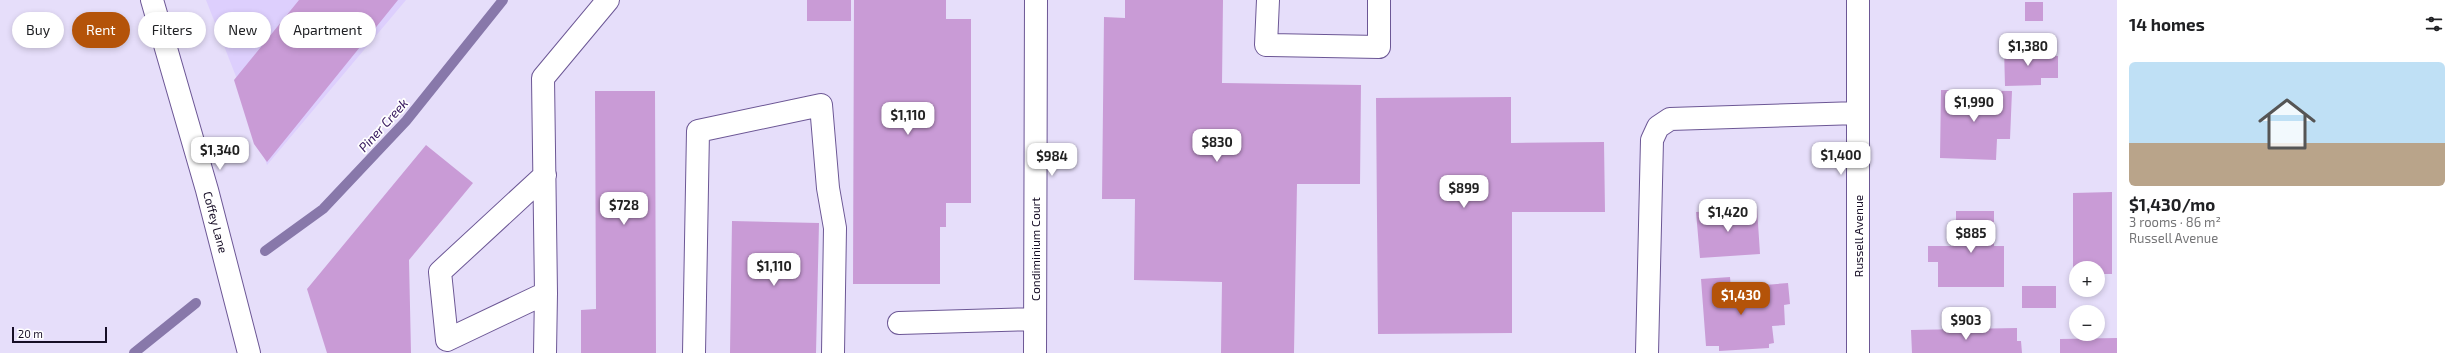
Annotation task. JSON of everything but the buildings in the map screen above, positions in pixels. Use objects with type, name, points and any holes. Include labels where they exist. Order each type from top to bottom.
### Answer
[{"type":"street","name":"Coffey Lane","points":[[152,0],[207,190],[249,353]]},
{"type":"street","points":[[545,353],[546,293],[543,78],[608,0]]},
{"type":"street","name":"Condiminium Court","points":[[1035,353],[1036,0]]},
{"type":"street","points":[[1268,0],[1266,46],[1379,47],[1379,0]]},
{"type":"street","name":"Russell Avenue","points":[[1858,0],[1858,353]]},
{"type":"street","points":[[694,353],[698,131],[821,105],[828,188],[835,228],[833,353]]},
{"type":"street","points":[[1647,353],[1652,140],[1658,127],[1670,119],[1858,112]]},
{"type":"street","points":[[545,175],[440,272],[448,340],[546,293]]},
{"type":"street","points":[[899,323],[1035,319]]},
{"type":"shaded area","points":[[206,0],[406,0],[376,36],[376,12],[279,12],[279,48],[366,48],[267,165],[225,48],[271,48],[271,12],[214,12],[214,20]]},
{"type":"waterway","name":"Piner Creek","points":[[265,251],[323,209],[406,121],[503,0]]},
{"type":"waterway","name":"Piner Creek","points":[[134,353],[196,303]]}]
